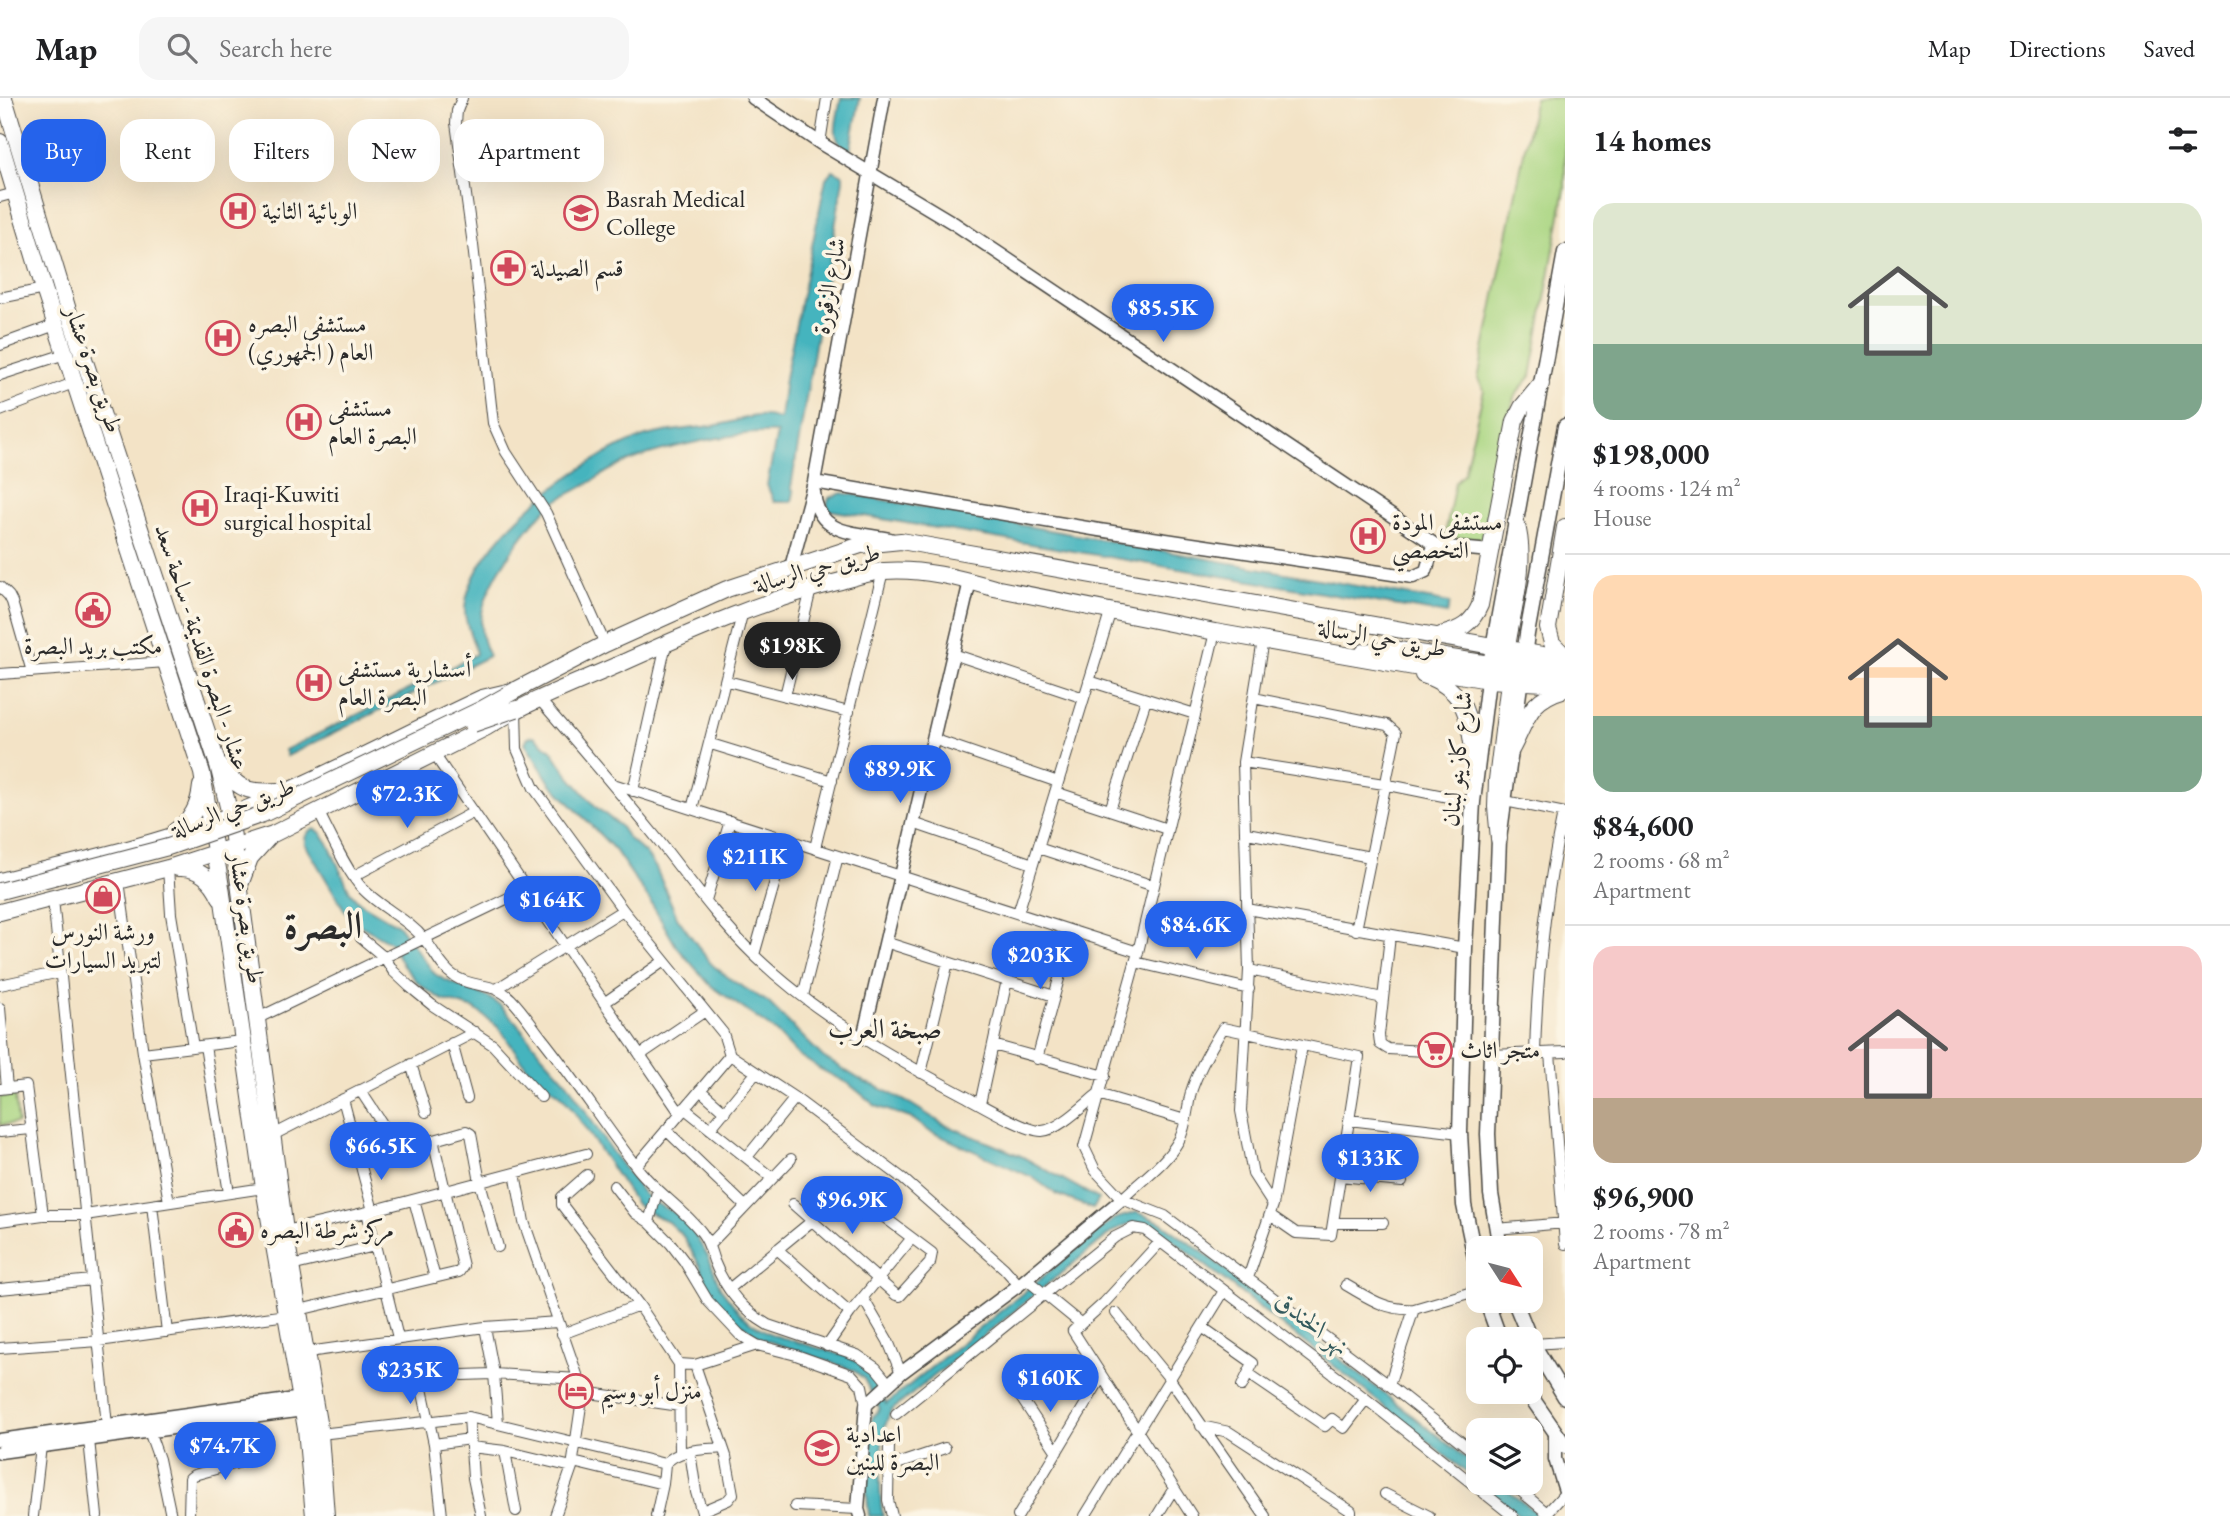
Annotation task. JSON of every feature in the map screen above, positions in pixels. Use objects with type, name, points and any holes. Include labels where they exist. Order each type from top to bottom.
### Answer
[{"type":"main road","name":"عشار - البصرة القديمة - ساحة سعد","points":[[4,98],[68,310],[218,765],[230,815],[291,1266],[293,1312],[307,1352],[320,1434],[326,1516]]},
{"type":"main road","name":"طريق بصرة عشار","points":[[0,142],[8,195],[76,382],[202,773],[264,1188],[293,1312],[314,1516]]},
{"type":"main road","points":[[1499,839],[1497,780],[1506,666],[1522,554],[1516,522],[1565,252]]},
{"type":"main road","points":[[1436,636],[1460,629],[1474,618],[1480,605],[1515,421],[1526,401],[1541,384]]},
{"type":"main road","points":[[1525,650],[1565,426]]},
{"type":"main road","points":[[1565,527],[1561,576],[1548,628],[1552,643],[1565,657]]},
{"type":"main road","name":"طريق حي الرسالة","points":[[0,891],[168,847],[263,814],[482,709],[604,644],[727,589],[861,545],[901,541],[1436,636],[1506,666],[1565,687]]},
{"type":"main road","points":[[995,588],[1001,558]]},
{"type":"main road","name":"طريق حي الرسالة","points":[[0,900],[155,860],[248,830],[333,793],[484,719],[516,709],[743,611],[811,589],[883,571],[917,571],[1215,632],[1396,663],[1506,666],[1525,650],[1565,657]]},
{"type":"main road","points":[[1355,655],[1392,649],[1565,672]]},
{"type":"main road","points":[[1396,663],[1445,684],[1460,697],[1468,718],[1476,765]]},
{"type":"main road","name":"شارع كازينو لبنان","points":[[1497,1236],[1488,1155],[1499,839],[1511,750],[1506,666]]},
{"type":"main road","name":"شارع كازينو لبنان","points":[[1470,1236],[1464,1205],[1460,1133],[1465,948],[1473,802],[1476,765],[1506,666]]},
{"type":"main road","points":[[1511,750],[1530,709],[1565,687]]},
{"type":"main road","name":"طريق حي الرسالة","points":[[0,881],[162,840],[211,823],[287,791],[482,698],[516,690]]},
{"type":"main road","points":[[0,912],[168,869],[273,834],[487,727],[516,709]]},
{"type":"main road","points":[[218,765],[242,789],[251,792],[287,791]]},
{"type":"main road","points":[[162,840],[184,825],[193,814],[199,801],[202,773]]},
{"type":"main road","points":[[239,890],[250,858],[273,834]]},
{"type":"main road","points":[[168,869],[188,868],[198,872],[212,883],[223,905]]},
{"type":"main road","points":[[1543,1360],[1565,1396]]},
{"type":"main road","points":[[1536,1404],[1565,1446]]},
{"type":"street","points":[[461,98],[456,123],[493,423],[506,452],[546,513],[604,644]]},
{"type":"street","points":[[753,98],[955,224],[1437,546],[1490,551]]},
{"type":"street","points":[[820,142],[827,98]]},
{"type":"street","name":"شارع الزقورة","points":[[791,567],[814,482],[884,98]]},
{"type":"street","points":[[0,298],[44,289]]},
{"type":"street","points":[[0,345],[55,325]]},
{"type":"street","points":[[0,375],[65,354]]},
{"type":"street","points":[[0,411],[76,382]]},
{"type":"street","points":[[814,482],[1099,530],[1413,577],[1426,571],[1432,551],[1437,546]]},
{"type":"street","name":"شارع الزقورة","points":[[814,482],[817,509],[828,524],[901,541]]},
{"type":"street","points":[[815,848],[883,571]]},
{"type":"street","points":[[863,1038],[970,581]]},
{"type":"street","points":[[0,587],[12,602],[32,672]]},
{"type":"street","points":[[785,696],[811,589]]},
{"type":"street","points":[[1018,913],[1111,610]]},
{"type":"street","points":[[692,809],[743,611]]},
{"type":"street","points":[[1215,632],[1137,957],[1084,1147],[1096,1170],[1122,1199],[1165,1216],[1466,1447]]},
{"type":"street","points":[[868,1403],[901,1373],[1025,1282],[1122,1199],[1142,1178],[1160,1167],[1180,1138],[1192,1089],[1208,1052],[1223,1028],[1245,1034],[1302,1046],[1359,1056],[1331,1235],[1296,1233],[1271,1210],[1252,1174],[1241,1111],[1245,1034],[1249,989],[1247,833],[1243,762],[1263,640]]},
{"type":"street","points":[[634,791],[666,644]]},
{"type":"street","points":[[953,654],[1084,698]]},
{"type":"street","points":[[0,674],[166,662]]},
{"type":"street","points":[[727,681],[849,712]]},
{"type":"street","points":[[1089,681],[1195,714]]},
{"type":"street","points":[[1254,698],[1390,726],[1394,731],[1396,739],[1384,784],[1356,930]]},
{"type":"street","points":[[539,699],[754,955],[803,996],[863,1038],[921,1073],[1018,1124],[1040,1132],[1056,1127],[1098,1094]]},
{"type":"street","points":[[1110,810],[1146,700]]},
{"type":"street","points":[[516,709],[517,749],[534,788],[623,910],[723,1033],[730,1055],[794,1098],[902,1178],[1004,1268],[1080,1323]]},
{"type":"street","points":[[933,739],[1110,810],[1167,829]]},
{"type":"street","points":[[710,744],[832,782]]},
{"type":"street","points":[[434,754],[640,1055],[682,1111],[710,1129],[772,1178]]},
{"type":"street","points":[[1243,762],[1384,784],[1473,802]]},
{"type":"street","points":[[613,784],[1018,913],[1137,957],[1249,989]]},
{"type":"street","points":[[1505,801],[1564,813],[1545,916],[1535,1054]]},
{"type":"street","points":[[318,811],[354,876],[367,893],[420,940],[454,977],[498,988],[512,1000],[555,1054],[656,1195],[687,1216],[710,1244],[713,1258],[736,1299],[754,1317],[768,1325],[857,1355],[866,1361],[886,1387]]},
{"type":"street","points":[[354,876],[474,812]]},
{"type":"street","points":[[706,900],[730,821]]},
{"type":"street","points":[[913,823],[1033,864]]},
{"type":"street","points":[[1247,833],[1370,857]]},
{"type":"street","points":[[754,955],[787,839]]},
{"type":"street","points":[[1038,848],[1154,886]]},
{"type":"street","points":[[803,996],[838,856]]},
{"type":"street","points":[[168,869],[171,914],[192,1047]]},
{"type":"street","points":[[119,881],[143,1053],[169,1202]]},
{"type":"street","points":[[256,1020],[527,889]]},
{"type":"street","points":[[53,899],[107,1425]]},
{"type":"street","points":[[1247,909],[1465,948]]},
{"type":"street","points":[[498,988],[623,910]]},
{"type":"street","points":[[1037,1059],[1072,931]]},
{"type":"street","points":[[1391,936],[1378,1038],[1382,1046],[1388,1049],[1462,1053]]},
{"type":"street","points":[[361,937],[388,956],[393,971],[410,987],[432,1005],[493,1045],[541,1097]]},
{"type":"street","points":[[885,942],[1054,996]]},
{"type":"street","points":[[604,1003],[664,961]]},
{"type":"street","points":[[921,1073],[948,962]]},
{"type":"street","points":[[1249,970],[1383,998]]},
{"type":"street","points":[[0,985],[60,972]]},
{"type":"street","points":[[980,1104],[1007,980]]},
{"type":"street","points":[[0,1008],[3,1088],[26,1086],[43,1215]]},
{"type":"street","points":[[640,1055],[705,1011]]},
{"type":"street","points":[[273,1135],[475,1032]]},
{"type":"street","points":[[143,1053],[241,1041]]},
{"type":"street","points":[[452,1043],[467,1098]]},
{"type":"street","points":[[993,1045],[1105,1076]]},
{"type":"street","points":[[205,1046],[229,1193]]},
{"type":"street","points":[[1248,1278],[1271,1210],[1302,1046]]},
{"type":"street","points":[[1491,1055],[1565,1052]]},
{"type":"street","points":[[1550,1053],[1565,1244]]},
{"type":"street","points":[[636,1167],[730,1055]]},
{"type":"street","points":[[411,1063],[426,1112]]},
{"type":"street","points":[[710,1129],[756,1073]]},
{"type":"street","points":[[360,1090],[385,1128]]},
{"type":"street","points":[[700,1090],[724,1112]]},
{"type":"street","points":[[1098,1094],[1185,1120]]},
{"type":"street","points":[[747,1157],[794,1098]]},
{"type":"street","points":[[343,1099],[360,1161],[375,1246],[398,1338]]},
{"type":"street","points":[[1349,1120],[1460,1133]]},
{"type":"street","points":[[0,1132],[31,1129]]},
{"type":"street","points":[[666,1130],[745,1206]]},
{"type":"street","points":[[360,1161],[466,1131],[471,1134],[480,1182],[498,1247]]},
{"type":"street","points":[[0,1348],[99,1341],[293,1312],[459,1272],[463,1266],[433,1140]]},
{"type":"street","points":[[285,1231],[586,1154]]},
{"type":"street","points":[[710,1244],[791,1158]]},
{"type":"street","points":[[515,1173],[524,1222],[583,1392],[572,1465],[555,1516]]},
{"type":"street","points":[[587,1175],[562,1197],[562,1205],[639,1304],[679,1364],[685,1452],[702,1513],[732,1498],[733,1494],[723,1448],[695,1365]]},
{"type":"street","points":[[1340,1176],[1402,1182]]},
{"type":"street","points":[[614,1186],[635,1213],[650,1219],[684,1262],[708,1301],[740,1335],[757,1345],[796,1355],[852,1375],[862,1386],[868,1403],[859,1512],[796,1506]]},
{"type":"street","points":[[0,1221],[43,1215],[85,1215],[264,1188]]},
{"type":"street","points":[[650,1219],[656,1195]]},
{"type":"street","points":[[414,1200],[435,1278]]},
{"type":"street","points":[[793,1204],[878,1280],[900,1296],[930,1264],[932,1253],[884,1217]]},
{"type":"street","points":[[152,1205],[167,1332]]},
{"type":"street","points":[[729,1289],[811,1221]]},
{"type":"street","points":[[1333,1223],[1383,1223]]},
{"type":"street","points":[[1496,1229],[1564,1223]]},
{"type":"street","points":[[896,1414],[1115,1237],[1133,1228],[1144,1230],[1160,1242],[1366,1399],[1513,1516]]},
{"type":"street","points":[[827,1346],[850,1313],[912,1238]]},
{"type":"street","points":[[1160,1242],[1104,1303],[1073,1331],[1192,1516]]},
{"type":"street","points":[[291,1266],[375,1246]]},
{"type":"street","points":[[777,1250],[850,1313]]},
{"type":"street","points":[[0,1289],[92,1280]]},
{"type":"street","points":[[1346,1285],[1390,1308],[1414,1309],[1466,1294]]},
{"type":"street","points":[[1085,1516],[1224,1291]]},
{"type":"street","points":[[863,1298],[888,1341],[901,1373]]},
{"type":"street","points":[[562,1334],[639,1304]]},
{"type":"street","points":[[1389,1385],[1414,1309]]},
{"type":"street","points":[[1116,1313],[1169,1378],[1265,1516]]},
{"type":"street","points":[[307,1352],[485,1327],[558,1322]]},
{"type":"street","points":[[1202,1326],[1253,1363],[1242,1386]]},
{"type":"street","points":[[485,1327],[494,1374],[498,1423]]},
{"type":"street","points":[[1543,1341],[1565,1342]]},
{"type":"street","points":[[679,1364],[695,1365],[757,1345]]},
{"type":"street","points":[[1249,1374],[1325,1426],[1332,1419],[1344,1427],[1366,1399]]},
{"type":"street","points":[[461,1375],[579,1378]]},
{"type":"street","points":[[1018,1516],[1101,1378]]},
{"type":"street","points":[[421,1384],[434,1444],[442,1516]]},
{"type":"street","points":[[583,1392],[680,1406]]},
{"type":"street","points":[[1018,1393],[1056,1452]]},
{"type":"street","points":[[0,1452],[245,1418],[302,1404]]},
{"type":"street","points":[[0,1440],[107,1425],[302,1404]]},
{"type":"street","points":[[320,1434],[469,1417],[665,1464]]},
{"type":"street","points":[[469,1417],[473,1478],[481,1516]]},
{"type":"street","points":[[189,1516],[190,1478],[248,1460],[245,1418]]},
{"type":"street","points":[[1201,1426],[1228,1432],[1351,1511],[1351,1516]]},
{"type":"street","points":[[149,1431],[159,1459],[171,1516]]},
{"type":"street","points":[[1526,1495],[1547,1513],[1565,1492],[1556,1467],[1555,1432]]},
{"type":"street","points":[[89,1440],[97,1516]]},
{"type":"street","points":[[434,1444],[471,1443],[663,1483]]},
{"type":"street","points":[[888,1445],[888,1500],[892,1516]]},
{"type":"street","points":[[33,1516],[41,1446]]},
{"type":"street","points":[[656,1516],[665,1464],[671,1457],[685,1452],[723,1448]]},
{"type":"street","points":[[888,1468],[945,1448]]},
{"type":"street","points":[[505,1451],[516,1511]]},
{"type":"street","points":[[1157,1516],[1174,1488]]},
{"type":"street","points":[[1385,1494],[1429,1516]]},
{"type":"green space","points":[[1535,98],[1565,98],[1565,188],[1531,376],[1514,397],[1483,539],[1451,537],[1445,535],[1455,482],[1464,473],[1484,390],[1478,379]]},
{"type":"green space","points":[[15,1095],[18,1123],[0,1125],[0,1097]]},
{"type":"water","points":[[841,98],[860,98],[850,151],[843,147],[836,135]]},
{"type":"water","points":[[833,170],[843,175],[843,180],[791,487],[794,492],[792,502],[774,502],[767,485],[777,433],[695,442],[631,460],[612,469],[559,499],[544,511],[499,571],[482,613],[482,634],[489,656],[287,756],[285,750],[476,654],[465,614],[472,582],[487,555],[508,529],[561,482],[590,463],[643,437],[755,416],[780,419],[785,378],[826,178]]},
{"type":"water","points":[[842,493],[1450,603],[1447,614],[829,510],[829,498]]},
{"type":"water","points":[[534,736],[551,750],[568,775],[596,807],[620,826],[628,838],[646,854],[656,868],[677,917],[711,964],[768,1002],[823,1057],[943,1124],[1021,1156],[1099,1199],[1093,1209],[1056,1194],[1032,1177],[929,1131],[913,1119],[876,1106],[849,1084],[797,1054],[775,1031],[710,985],[676,946],[650,901],[615,850],[550,783],[525,743],[528,737]]},
{"type":"water","points":[[315,829],[321,833],[328,843],[350,892],[359,902],[398,925],[435,974],[488,997],[516,1022],[567,1082],[610,1149],[643,1193],[688,1224],[709,1258],[720,1287],[739,1312],[750,1322],[773,1335],[846,1356],[865,1365],[876,1378],[886,1404],[1114,1219],[1137,1212],[1160,1222],[1208,1256],[1466,1458],[1466,1472],[1173,1240],[1148,1225],[1133,1223],[1107,1236],[891,1411],[884,1433],[881,1462],[880,1492],[883,1516],[869,1516],[866,1485],[870,1426],[873,1416],[880,1409],[864,1379],[853,1370],[760,1338],[725,1311],[709,1292],[700,1266],[683,1236],[668,1222],[636,1204],[571,1107],[560,1094],[531,1073],[499,1028],[475,1009],[443,1000],[419,984],[403,966],[391,943],[356,923],[345,911],[305,844],[310,831]]},
{"type":"water","points":[[1494,1495],[1513,1495],[1540,1516],[1520,1516]]},
{"type":"place","name":"الوبائية الثانية","points":[[238,211]]},
{"type":"place","name":"Basrah Medical College","points":[[581,213]]},
{"type":"place","name":"قسم الصيدلة","points":[[508,268]]},
{"type":"place","name":"مستشفى البصره العام ( الجمهوري)","points":[[223,338]]},
{"type":"place","name":"مستشفى البصرة العام","points":[[304,422]]},
{"type":"place","name":"Iraqi-Kuwiti surgical hospital","points":[[200,508]]},
{"type":"place","name":"مستشفى المودة التخصصي","points":[[1368,536]]},
{"type":"place","name":"مكتب بريد البصرة","points":[[93,610]]},
{"type":"place","name":"أسشارية مستشفى البصرة العام","points":[[314,683]]},
{"type":"place","name":"ورشة النورس لتبريد السيارات","points":[[103,896]]},
{"type":"place","name":"متجر اثاث","points":[[1435,1050]]},
{"type":"place","name":"مركز شرطة البصره","points":[[236,1230]]},
{"type":"place","name":"منزل أبو وسيم","points":[[576,1391]]},
{"type":"place","name":"اعدادية البصرة للبنين","points":[[822,1448]]},
{"type":"district","name":"البصرة","points":[[323,925]]},
{"type":"district","name":"صبخة العرب","points":[[885,1028]]},
{"type":"water label","name":"نهر الخندق","points":[[1313,1323]]}]
